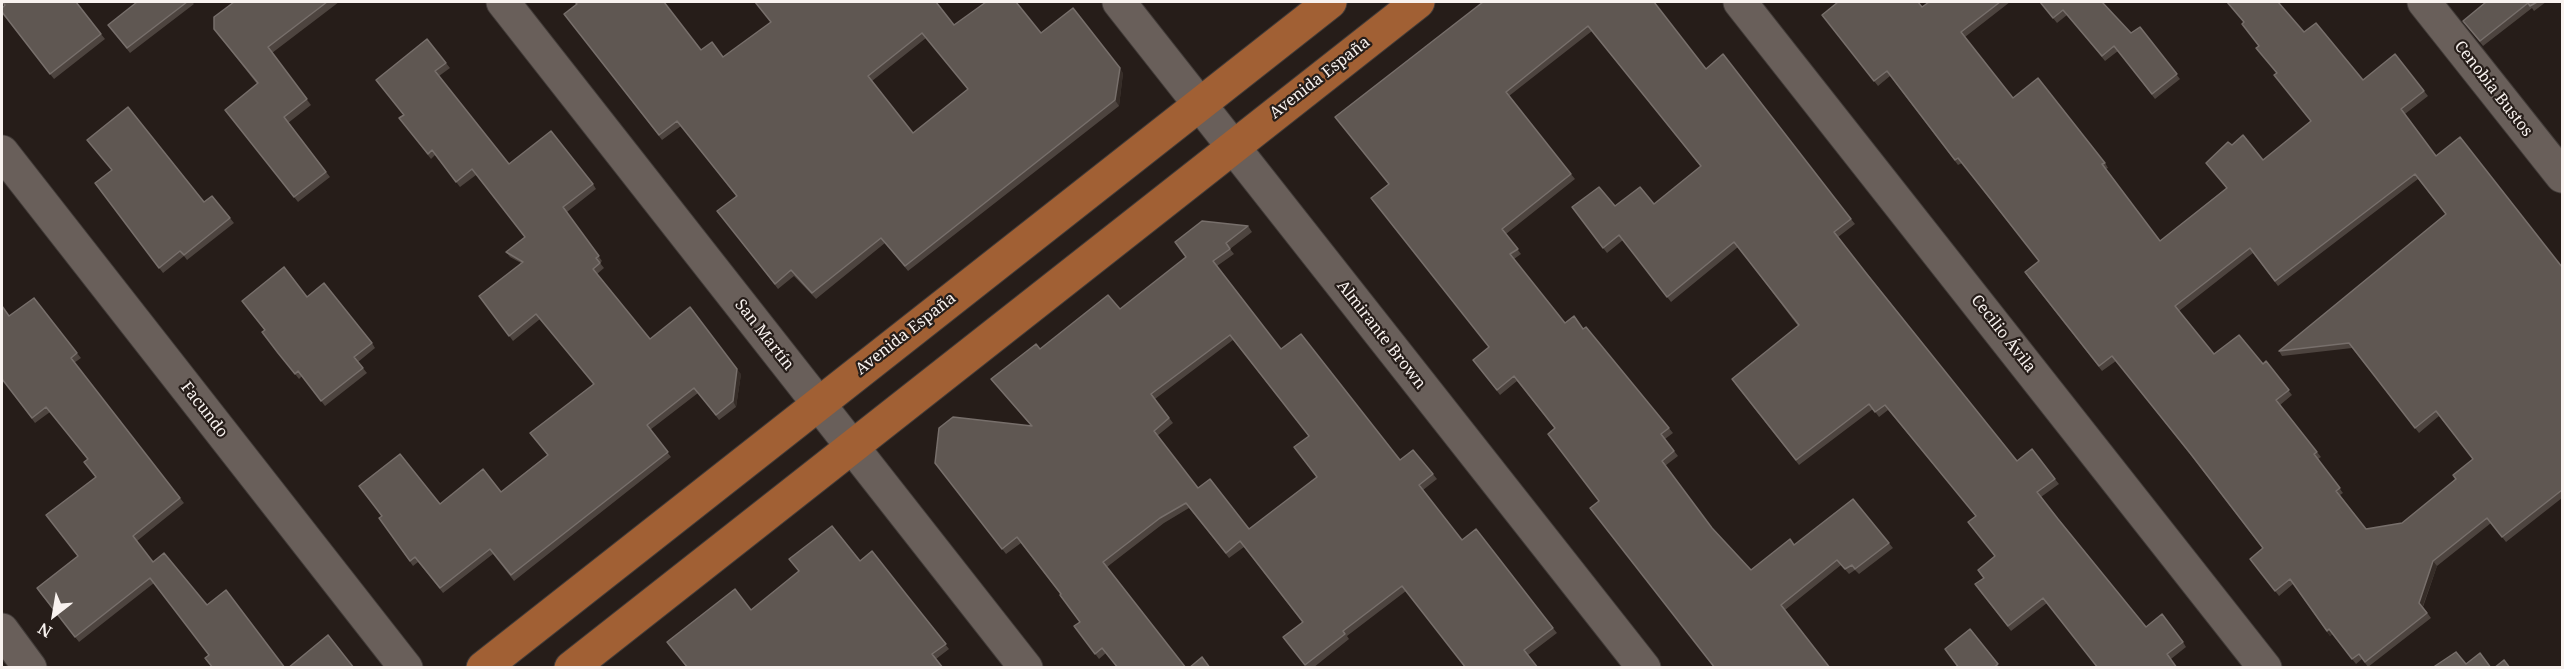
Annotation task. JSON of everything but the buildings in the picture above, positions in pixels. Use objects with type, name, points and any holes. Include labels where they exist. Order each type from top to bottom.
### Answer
[{"type":"main road","name":"Avenida España","points":[[483,668],[1330,2]]},
{"type":"main road","name":"Avenida España","points":[[571,668],[1418,2]]},
{"type":"street","name":"San Martín","points":[[503,2],[1026,668]]},
{"type":"street","name":"Almirante Brown","points":[[1119,2],[1644,668]]},
{"type":"street","name":"Cecilio Ávila","points":[[1740,2],[2265,668]]},
{"type":"street","name":"Cenobia Bustos","points":[[2424,2],[2558,162]]},
{"type":"street","name":"Facundo","points":[[2,152],[406,668]]},
{"type":"street","points":[[2,630],[30,668]]}]
